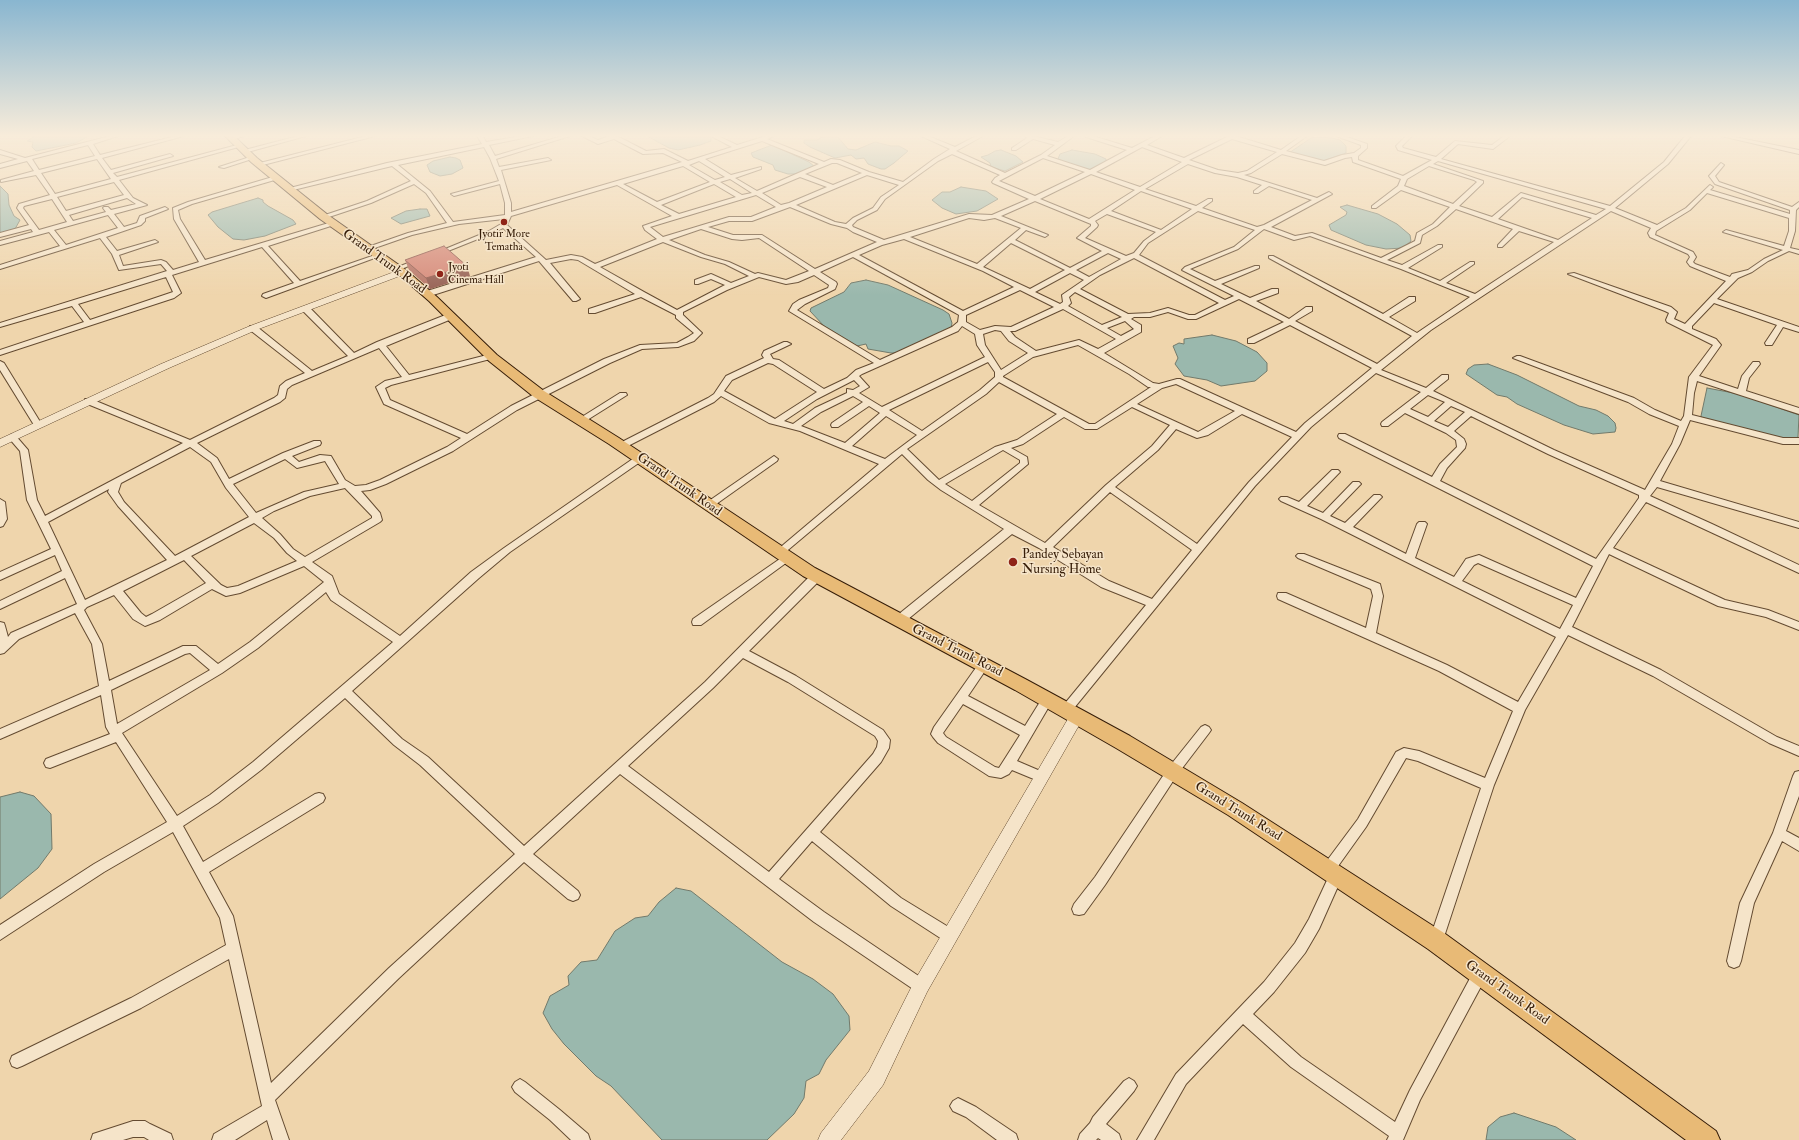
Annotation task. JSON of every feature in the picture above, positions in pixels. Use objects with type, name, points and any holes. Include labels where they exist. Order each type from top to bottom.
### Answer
[{"type":"main road","name":"Grand Trunk Road","points":[[289,189],[328,221],[400,271],[451,316],[491,356],[541,395],[640,458],[709,506],[817,576],[1084,720],[1235,809],[1436,941],[1707,1140]]},
{"type":"street","points":[[47,189],[71,223]]},
{"type":"street","points":[[37,232],[20,206],[79,189]]},
{"type":"street","points":[[123,189],[133,201],[152,208],[175,209],[237,189]]},
{"type":"street","points":[[0,325],[169,272],[264,245],[328,221],[397,189]]},
{"type":"street","points":[[424,189],[432,196],[451,224]]},
{"type":"street","points":[[454,194],[473,189]]},
{"type":"street","points":[[0,443],[88,401],[254,328],[306,309],[400,271],[491,232],[503,225],[508,216],[508,203],[504,189]]},
{"type":"street","points":[[266,296],[299,284],[406,236],[451,224],[508,216],[599,189]]},
{"type":"street","points":[[628,189],[658,204],[677,216]]},
{"type":"street","points":[[658,204],[696,189]]},
{"type":"street","points":[[727,189],[742,198]]},
{"type":"street","points":[[751,189],[777,206],[783,207]]},
{"type":"street","points":[[754,276],[733,265],[695,254],[661,239],[647,229],[646,226],[742,198],[766,189]]},
{"type":"street","points":[[596,266],[661,239],[735,218],[752,219],[791,205],[827,189]]},
{"type":"street","points":[[849,227],[855,219],[878,207],[883,198],[896,189]]},
{"type":"street","points":[[1012,189],[1089,222],[1095,226],[1080,238],[1107,251],[1129,257],[1225,303]]},
{"type":"street","points":[[678,313],[730,285],[754,276],[762,275],[790,282],[817,272],[881,242],[904,237],[969,216],[984,218],[995,216],[1055,189]]},
{"type":"street","points":[[1256,192],[1260,189]]},
{"type":"street","points":[[1284,189],[1318,200]]},
{"type":"street","points":[[1374,207],[1398,189]]},
{"type":"street","points":[[1405,189],[1559,242]]},
{"type":"street","points":[[1382,260],[1418,242],[1419,234],[1435,225],[1474,189]]},
{"type":"street","points":[[1542,189],[1611,208],[1649,224],[1655,229]]},
{"type":"street","points":[[828,1140],[876,1078],[921,986],[1041,777],[1084,720],[1154,604],[1252,484],[1297,436],[1376,369],[1418,336],[1611,208],[1634,189]]},
{"type":"street","points":[[1708,189],[1688,209],[1651,233],[1652,236],[1691,253],[1693,256],[1690,262],[1692,265],[1730,280]]},
{"type":"street","points":[[1735,189],[1795,210]]},
{"type":"street","points":[[1089,222],[1139,190],[1250,228],[1263,228],[1294,238],[1310,234],[1403,268],[1475,297]]},
{"type":"street","points":[[1706,191],[1795,210]]},
{"type":"street","points":[[1329,194],[1263,228],[1236,248],[1186,269],[1250,301],[1376,369],[1450,402],[1564,458],[1799,568]]},
{"type":"street","points":[[1494,220],[1521,194],[1596,217]]},
{"type":"street","points":[[64,214],[128,196]]},
{"type":"street","points":[[962,323],[979,333],[995,328],[1012,328],[1062,306],[1067,303],[1065,298],[1075,289],[1129,257],[1142,245],[1210,200]]},
{"type":"street","points":[[103,203],[122,229]]},
{"type":"street","points":[[0,243],[142,204]]},
{"type":"street","points":[[791,205],[833,223],[849,227],[881,242]]},
{"type":"street","points":[[0,267],[142,222],[141,218],[144,216],[165,209]]},
{"type":"street","points":[[175,209],[177,219],[203,263]]},
{"type":"street","points":[[1687,328],[1730,280],[1755,268],[1766,260],[1783,254],[1788,249],[1795,210]]},
{"type":"street","points":[[1106,211],[1161,232]]},
{"type":"street","points":[[995,216],[1045,235]]},
{"type":"street","points":[[503,225],[543,260],[576,299]]},
{"type":"street","points":[[0,235],[33,226]]},
{"type":"street","points":[[701,227],[732,237],[742,238],[760,236],[817,272],[833,284],[833,287],[796,306],[793,311],[880,363]]},
{"type":"street","points":[[978,267],[1025,228]]},
{"type":"street","points":[[1500,246],[1518,228]]},
{"type":"street","points":[[50,229],[64,247]]},
{"type":"street","points":[[1726,232],[1799,252]]},
{"type":"street","points":[[0,352],[89,324],[175,294],[176,291],[164,263],[161,262],[121,269],[115,254],[102,235]]},
{"type":"street","points":[[904,237],[978,267],[1062,306],[1122,340]]},
{"type":"street","points":[[1011,240],[1088,280]]},
{"type":"street","points":[[115,254],[155,242]]},
{"type":"street","points":[[264,245],[299,284]]},
{"type":"street","points":[[1403,268],[1440,246]]},
{"type":"street","points":[[1030,292],[1107,251]]},
{"type":"street","points":[[777,422],[822,392],[840,385],[859,372],[955,329],[962,323],[964,318],[962,314],[854,255]]},
{"type":"street","points":[[2,648],[15,636],[81,607],[185,556],[255,518],[308,494],[349,487],[367,488],[383,482],[425,463],[469,438],[507,413],[607,362],[640,347],[654,344],[678,345],[692,339],[698,333],[678,313],[641,294],[596,266],[576,257],[543,260],[427,294]]},
{"type":"street","points":[[1271,257],[1418,336]]},
{"type":"street","points":[[1440,284],[1472,264]]},
{"type":"street","points":[[1215,284],[1257,267]]},
{"type":"street","points":[[1436,941],[1488,785],[1520,709],[1564,632],[1598,564],[1644,496],[1655,483],[1676,444],[1686,421],[1694,377],[1717,345],[1713,341],[1670,320],[1673,313],[1668,309],[1572,274]]},
{"type":"street","points":[[698,282],[711,276],[730,285]]},
{"type":"street","points":[[962,314],[1020,287]]},
{"type":"street","points":[[1075,289],[1127,317],[1138,329],[1122,340],[1099,352]]},
{"type":"street","points":[[1250,301],[1275,291]]},
{"type":"street","points":[[592,312],[641,294]]},
{"type":"street","points":[[1102,328],[1138,314],[1150,315],[1168,310],[1188,317],[1196,317],[1239,296]]},
{"type":"street","points":[[1383,318],[1412,299]]},
{"type":"street","points":[[1712,300],[1799,330]]},
{"type":"street","points":[[73,302],[89,324]]},
{"type":"street","points":[[306,309],[352,356]]},
{"type":"street","points":[[1251,341],[1289,322],[1309,309]]},
{"type":"street","points":[[43,521],[190,443],[277,400],[282,396],[285,386],[380,344],[451,316]]},
{"type":"street","points":[[1769,343],[1781,324]]},
{"type":"street","points":[[254,328],[311,374]]},
{"type":"street","points":[[1004,329],[1012,339],[1034,354]]},
{"type":"street","points":[[979,333],[980,342],[1005,384],[1084,425],[1093,427],[1159,386],[1177,380],[1297,436]]},
{"type":"street","points":[[697,622],[783,555],[902,449],[983,392],[1000,376],[1027,356],[1049,351],[1076,342],[1099,352],[1148,383],[1159,386]]},
{"type":"street","points":[[380,344],[407,378]]},
{"type":"street","points":[[787,344],[767,353],[766,355],[770,360],[776,362],[822,392]]},
{"type":"street","points":[[469,438],[387,402],[380,388],[407,378],[491,356]]},
{"type":"street","points":[[846,447],[884,411],[989,358]]},
{"type":"street","points":[[1517,358],[1631,400],[1652,412],[1686,421],[1783,441],[1793,442],[1799,440]]},
{"type":"street","points":[[621,446],[711,400],[720,392],[729,378],[770,360]]},
{"type":"street","points":[[0,363],[4,377],[38,425]]},
{"type":"street","points":[[1742,393],[1745,378],[1756,364]]},
{"type":"street","points":[[794,427],[818,410],[866,386],[855,376]]},
{"type":"street","points":[[1385,424],[1445,377]]},
{"type":"street","points":[[1694,377],[1799,411]]},
{"type":"street","points":[[840,385],[922,434]]},
{"type":"street","points":[[720,392],[777,422],[794,427],[886,463]]},
{"type":"street","points":[[581,420],[623,395]]},
{"type":"street","points":[[88,401],[190,443],[203,450],[214,460],[228,483],[255,518],[304,562],[317,570],[330,583],[332,594],[335,597],[401,642]]},
{"type":"street","points":[[835,425],[869,402]]},
{"type":"street","points":[[1429,421],[1450,402]]},
{"type":"street","points":[[1131,404],[1174,426],[1193,434],[1201,435],[1242,410]]},
{"type":"street","points":[[1404,409],[1449,431],[1460,439],[1462,444],[1461,448],[1443,466],[1434,483]]},
{"type":"street","points":[[1449,431],[1470,412]]},
{"type":"street","points":[[939,484],[985,456],[1004,447],[1020,442],[1063,414]]},
{"type":"street","points":[[1043,546],[1047,547],[1055,541],[1109,487],[1155,448],[1174,426]]},
{"type":"street","points":[[1342,436],[1598,564]]},
{"type":"street","points":[[12,437],[24,450],[32,500],[68,573],[97,644],[112,727],[175,824],[226,916],[269,1104],[281,1140]]},
{"type":"street","points":[[228,483],[286,455],[317,443]]},
{"type":"street","points":[[972,506],[1024,464],[1024,459],[1004,447]]},
{"type":"street","points":[[902,449],[939,484],[972,506],[1043,546],[1105,584],[1154,604]]},
{"type":"street","points":[[185,556],[213,584],[223,591],[231,592],[304,562],[377,520],[377,515],[342,482],[328,458],[320,458],[297,465],[286,455]]},
{"type":"street","points":[[0,933],[99,868],[175,824],[214,799],[257,766],[496,559],[640,458]]},
{"type":"street","points":[[709,506],[774,459]]},
{"type":"street","points":[[1300,506],[1335,472]]},
{"type":"street","points":[[118,481],[113,492],[121,504],[174,561]]},
{"type":"street","points":[[1655,483],[1799,524]]},
{"type":"street","points":[[1324,517],[1356,484]]},
{"type":"street","points":[[1109,487],[1198,550]]},
{"type":"street","points":[[1346,528],[1377,497]]},
{"type":"street","points":[[1284,499],[1324,517],[1456,583],[1656,673],[1774,740],[1799,751]]},
{"type":"street","points":[[0,502],[2,519],[0,524]]},
{"type":"street","points":[[1409,560],[1422,524]]},
{"type":"street","points":[[898,620],[1011,529]]},
{"type":"street","points":[[1607,549],[1709,598],[1740,608],[1768,614],[1799,626]]},
{"type":"street","points":[[0,576],[57,550]]},
{"type":"street","points":[[1301,556],[1376,588],[1378,596],[1370,634]]},
{"type":"street","points":[[1456,583],[1470,562],[1479,559],[1578,603]]},
{"type":"street","points":[[0,605],[68,573]]},
{"type":"street","points":[[220,1140],[269,1104],[394,973],[620,767],[742,652],[817,576]]},
{"type":"street","points":[[50,764],[117,733],[218,670],[268,634],[330,583]]},
{"type":"street","points":[[116,590],[137,616],[145,622],[213,584]]},
{"type":"street","points":[[1282,596],[1370,634],[1443,668],[1520,709]]},
{"type":"street","points":[[0,626],[2,648]]},
{"type":"street","points":[[0,734],[105,688],[188,648],[192,649],[218,670]]},
{"type":"street","points":[[742,652],[792,679],[879,733],[884,740],[883,748],[876,758],[770,880]]},
{"type":"street","points":[[984,665],[938,730],[938,737],[993,772],[1001,773],[1047,700]]},
{"type":"street","points":[[345,691],[398,742],[424,761],[525,855],[573,895]]},
{"type":"street","points":[[961,698],[1027,733]]},
{"type":"street","points":[[1079,909],[1100,881],[1172,771],[1205,730]]},
{"type":"street","points":[[1145,1140],[1181,1079],[1269,987],[1300,948],[1314,924],[1332,872],[1362,824],[1398,760],[1404,753],[1419,756],[1488,785]]},
{"type":"street","points":[[1009,762],[1041,777]]},
{"type":"street","points":[[620,767],[819,917],[921,986]]},
{"type":"street","points":[[1734,961],[1741,925],[1748,902],[1779,833],[1799,776]]},
{"type":"street","points":[[201,870],[319,798]]},
{"type":"street","points":[[812,833],[896,902],[950,936]]},
{"type":"street","points":[[1779,833],[1799,845]]},
{"type":"street","points":[[17,1061],[136,1003],[233,949]]},
{"type":"street","points":[[1243,1014],[1296,1062],[1396,1137],[1415,1095],[1480,974]]},
{"type":"street","points":[[1086,1140],[1098,1126],[1099,1121],[1129,1086]]},
{"type":"street","points":[[520,1087],[555,1115],[582,1140]]},
{"type":"street","points":[[958,1106],[971,1112],[1010,1140]]},
{"type":"street","points":[[1098,1126],[1113,1140]]},
{"type":"street","points":[[98,1140],[133,1128],[145,1129],[165,1140]]},
{"type":"water","points":[[0,189],[3,189],[8,194],[9,205],[14,216],[20,220],[15,229],[0,234]]},
{"type":"water","points":[[956,189],[975,189],[986,191],[998,199],[977,211],[956,214],[942,208],[932,200],[942,192],[950,192]]},
{"type":"water","points":[[258,198],[263,200],[263,202],[268,206],[293,220],[296,224],[265,236],[244,240],[233,239],[218,227],[208,215],[212,212]]},
{"type":"water","points":[[1347,205],[1378,214],[1397,224],[1410,235],[1411,241],[1403,248],[1386,249],[1366,245],[1331,230],[1329,225],[1346,215],[1347,212],[1340,207]]},
{"type":"water","points":[[427,209],[430,216],[401,224],[391,218],[406,211]]},
{"type":"water","points":[[866,280],[888,285],[943,310],[949,314],[952,323],[951,329],[898,353],[891,353],[868,349],[866,344],[857,346],[824,326],[810,311],[811,308],[844,292],[851,283]]},
{"type":"water","points":[[1212,335],[1236,341],[1257,352],[1267,363],[1267,371],[1255,381],[1221,386],[1207,380],[1184,376],[1175,364],[1178,358],[1173,346],[1179,343],[1184,344],[1184,339]]},
{"type":"water","points":[[1488,364],[1517,375],[1579,406],[1596,410],[1608,416],[1615,423],[1615,432],[1593,434],[1564,425],[1517,404],[1507,397],[1497,395],[1466,374],[1468,369],[1474,365]]},
{"type":"water","points":[[1707,388],[1739,394],[1799,415],[1798,437],[1792,441],[1702,419],[1701,416]]},
{"type":"water","points":[[20,792],[34,796],[51,814],[52,849],[38,868],[0,899],[0,797]]},
{"type":"water","points":[[676,888],[691,891],[782,962],[813,979],[833,994],[849,1016],[850,1030],[826,1060],[819,1074],[806,1081],[804,1098],[794,1114],[767,1140],[662,1140],[611,1086],[596,1076],[564,1044],[552,1029],[543,1013],[550,996],[569,985],[568,976],[581,962],[597,960],[615,931],[635,918],[648,916],[659,902]]},
{"type":"water","points":[[1514,1113],[1556,1127],[1576,1140],[1486,1140],[1488,1127],[1500,1117]]},
{"type":"building","points":[[444,246],[467,266],[426,278],[405,260]]},
{"type":"place","name":"Jyotir More Tematha","points":[[504,222]]},
{"type":"place","name":"Jyoti Cinema Hall","points":[[440,274]]},
{"type":"place","name":"Pandey Sebayan Nursing Home","points":[[1013,562]]}]
